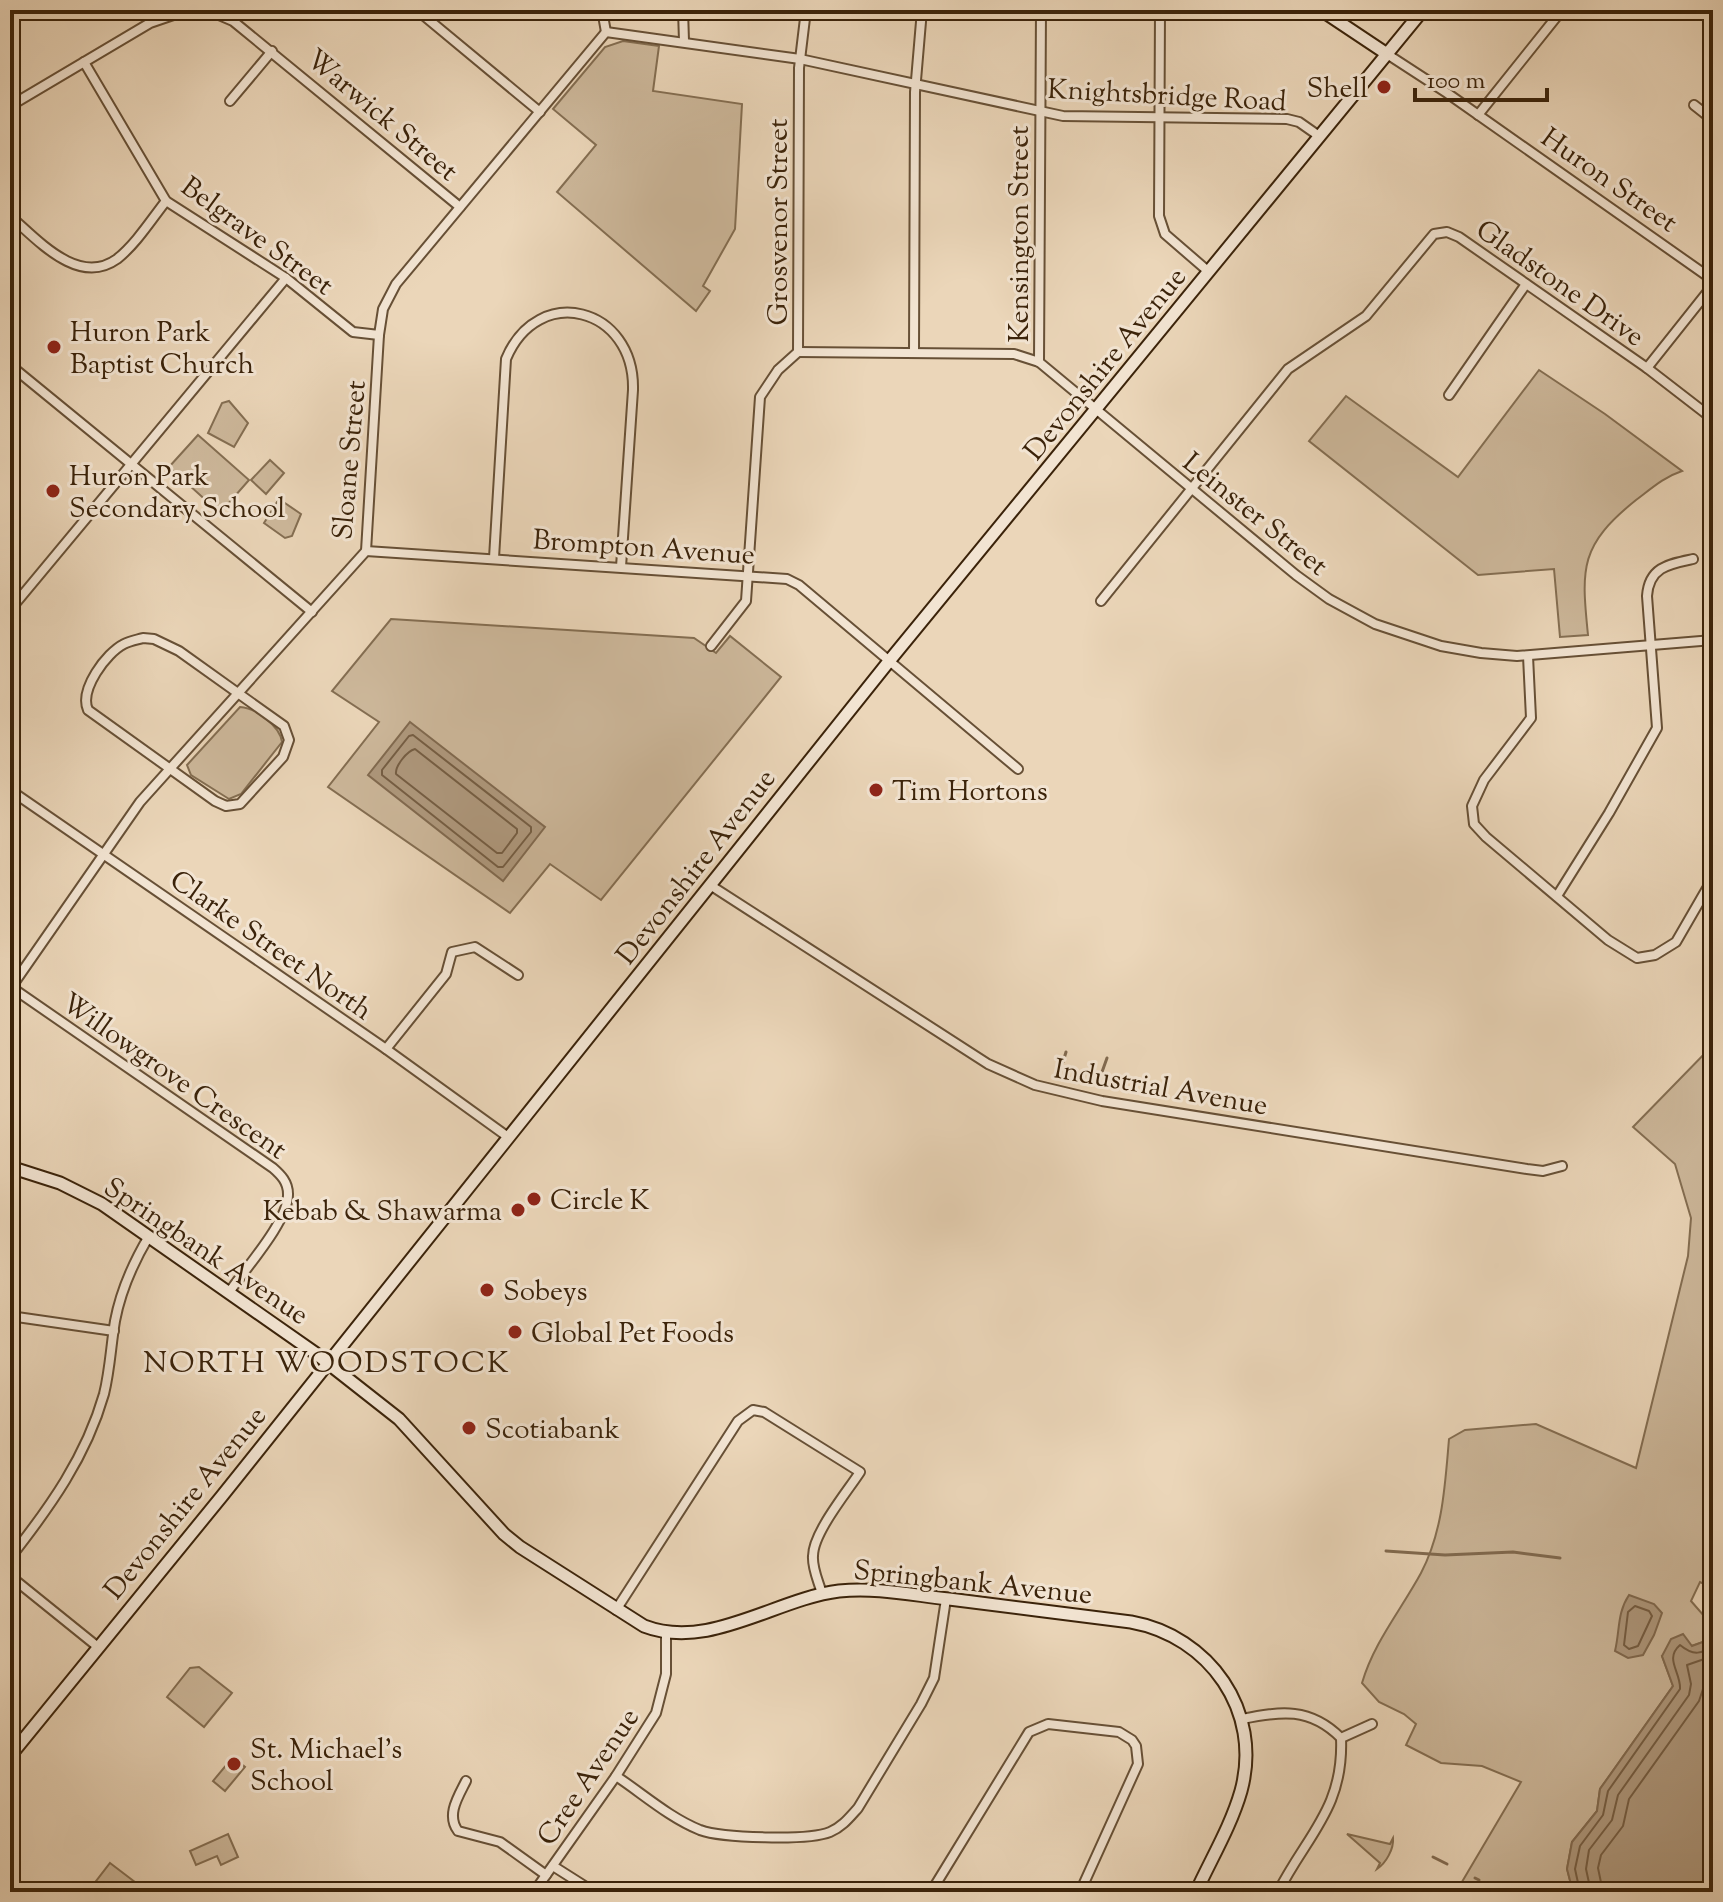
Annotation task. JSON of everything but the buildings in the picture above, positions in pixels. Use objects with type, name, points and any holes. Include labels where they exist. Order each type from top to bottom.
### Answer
[{"type":"main road","name":"Huron Street","points":[[1321,10],[1387,54]]},
{"type":"main road","name":"Devonshire Avenue","points":[[10,1756],[890,660],[1423,10]]},
{"type":"main road","name":"Springbank Avenue","points":[[10,1167],[55,1181],[83,1194],[230,1291],[399,1419],[494,1523],[520,1547],[644,1626],[666,1632],[688,1633],[713,1629],[822,1594],[866,1590],[1131,1622],[1182,1640],[1210,1662],[1230,1690],[1242,1719],[1246,1754],[1241,1791],[1196,1892]]},
{"type":"street","points":[[10,106],[150,23],[188,10]]},
{"type":"street","name":"Warwick Street","points":[[195,10],[233,21],[460,207]]},
{"type":"street","points":[[417,10],[540,112]]},
{"type":"street","points":[[602,10],[606,32]]},
{"type":"street","points":[[683,10],[684,41]]},
{"type":"street","name":"Grosvenor Street","points":[[711,646],[743,608],[750,574],[758,409],[766,386],[798,352],[800,59],[806,10]]},
{"type":"street","points":[[914,352],[915,83],[922,10]]},
{"type":"street","name":"Kensington Street","points":[[1039,362],[1041,10]]},
{"type":"street","points":[[1160,10],[1159,216],[1172,241],[1209,272]]},
{"type":"street","points":[[1478,115],[1562,10]]},
{"type":"street","name":"Sloane Street","points":[[11,988],[140,802],[366,551],[383,309],[392,290],[606,32]]},
{"type":"street","name":"Knightsbridge Road","points":[[606,32],[800,59],[1040,111],[1081,117],[1287,119],[1299,122],[1319,136]]},
{"type":"street","points":[[230,101],[272,51]]},
{"type":"street","name":"Huron Street","points":[[1387,54],[1713,282]]},
{"type":"street","name":"Belgrave Street","points":[[84,62],[166,201],[286,278],[353,332],[379,335]]},
{"type":"street","points":[[1694,105],[1713,120]]},
{"type":"street","points":[[10,216],[65,260],[79,267],[104,266],[118,258],[166,201]]},
{"type":"street","name":"Gladstone Drive","points":[[1101,601],[1288,369],[1366,316],[1434,234],[1453,234],[1647,368],[1713,419]]},
{"type":"street","points":[[10,610],[286,278]]},
{"type":"street","points":[[1647,368],[1713,282]]},
{"type":"street","points":[[1449,395],[1526,284]]},
{"type":"street","points":[[494,558],[506,359],[514,342],[533,324],[554,314],[577,313],[592,317],[614,332],[632,362],[633,390],[621,567]]},
{"type":"street","name":"Leinster Street","points":[[798,352],[1014,354],[1039,362],[1296,575],[1366,620],[1402,634],[1451,648],[1528,656],[1713,640]]},
{"type":"street","points":[[10,365],[312,612]]},
{"type":"street","name":"Brompton Avenue","points":[[366,551],[779,577],[799,585],[1018,769]]},
{"type":"street","points":[[1557,896],[1655,733],[1657,712],[1647,596],[1650,579],[1659,568],[1693,559]]},
{"type":"street","points":[[134,640],[156,640],[179,651],[239,693],[281,723],[288,735],[288,745],[283,757],[256,789],[240,804],[226,806],[208,797],[88,710],[85,698],[89,685],[113,652],[134,640]]},
{"type":"street","points":[[1528,656],[1531,718],[1477,790],[1472,812],[1474,824],[1625,953],[1637,958],[1664,951],[1676,942],[1713,878]]},
{"type":"street","name":"Clarke Street North","points":[[10,790],[386,1049],[508,1137]]},
{"type":"street","name":"Industrial Avenue","points":[[710,885],[988,1064],[1035,1085],[1102,1101],[1543,1171],[1562,1166]]},
{"type":"street","points":[[386,1049],[446,974],[452,952],[475,947],[518,975]]},
{"type":"street","name":"Willowgrove Crescent","points":[[11,988],[273,1168],[286,1182],[288,1195],[284,1214],[230,1291]]},
{"type":"street","points":[[10,1558],[58,1495],[78,1459],[104,1393],[127,1278],[149,1236]]},
{"type":"street","points":[[10,1316],[114,1331]]},
{"type":"street","points":[[616,1610],[738,1421],[748,1412],[764,1412],[860,1472],[814,1550],[814,1565],[822,1594]]},
{"type":"street","points":[[10,1576],[98,1647]]},
{"type":"street","points":[[616,1776],[688,1824],[709,1833],[807,1837],[832,1831],[844,1824],[857,1809],[929,1690],[938,1662],[946,1599]]},
{"type":"street","name":"Cree Avenue","points":[[534,1892],[651,1722],[661,1699],[666,1669],[666,1632]]},
{"type":"street","points":[[1242,1719],[1288,1712],[1315,1720],[1341,1738]]},
{"type":"street","points":[[931,1892],[1029,1732],[1048,1724],[1119,1732],[1132,1740],[1137,1751],[1138,1764],[1080,1892]]},
{"type":"street","points":[[1341,1738],[1372,1724]]},
{"type":"street","points":[[1278,1892],[1316,1833],[1332,1800],[1340,1768],[1341,1738]]},
{"type":"street","points":[[466,1781],[455,1802],[452,1820],[456,1828],[464,1834],[500,1842],[546,1875]]},
{"type":"street","points":[[553,1866],[594,1892]]},
{"type":"shaded area","points":[[623,41],[659,46],[653,91],[742,104],[735,229],[703,286],[710,291],[696,311],[557,192],[596,145],[553,109],[605,47]]},
{"type":"shaded area","points":[[1539,370],[1682,471],[1636,500],[1594,545],[1585,574],[1588,635],[1560,637],[1554,569],[1478,575],[1309,441],[1346,396],[1458,477]]},
{"type":"shaded area","points":[[229,401],[248,423],[234,447],[208,433],[222,403]]},
{"type":"shaded area","points":[[198,435],[249,480],[220,513],[169,467]]},
{"type":"shaded area","points":[[270,460],[284,473],[266,494],[251,480]]},
{"type":"shaded area","points":[[279,499],[301,514],[292,536],[285,538],[264,523]]},
{"type":"shaded area","points":[[391,619],[694,638],[716,653],[730,636],[781,677],[601,900],[550,864],[510,913],[328,787],[379,722],[332,691]]},
{"type":"shaded area","points":[[240,707],[266,719],[277,730],[282,742],[241,794],[229,799],[191,775],[187,765]]},
{"type":"shaded area","points":[[1713,1045],[1713,1588],[1700,1582],[1691,1601],[1705,1617],[1710,1629],[1703,1642],[1662,1656],[1673,1686],[1600,1789],[1597,1811],[1572,1842],[1567,1869],[1573,1892],[1456,1892],[1521,1782],[1482,1766],[1441,1763],[1406,1745],[1416,1724],[1404,1714],[1379,1702],[1362,1683],[1381,1640],[1421,1573],[1434,1541],[1442,1508],[1449,1439],[1465,1430],[1536,1424],[1636,1468],[1688,1256],[1691,1218],[1675,1164],[1633,1127]]},
{"type":"shaded area","points":[[199,1667],[232,1693],[204,1727],[167,1697],[190,1668]]},
{"type":"shaded area","points":[[233,1757],[245,1767],[225,1791],[213,1781]]},
{"type":"shaded area","points":[[228,1834],[238,1857],[221,1865],[217,1856],[196,1865],[190,1851]]},
{"type":"shaded area","points":[[1347,1834],[1390,1844],[1393,1838],[1391,1851],[1377,1869],[1380,1863]]},
{"type":"shaded area","points":[[110,1863],[148,1892],[93,1892],[90,1889]]},
{"type":"water","points":[[410,722],[545,827],[503,881],[368,775]]},
{"type":"water","points":[[1629,1595],[1654,1604],[1662,1613],[1643,1655],[1628,1658],[1615,1651],[1621,1615]]},
{"type":"water","points":[[1713,1600],[1713,1892],[1573,1892],[1567,1869],[1572,1842],[1597,1811],[1600,1789],[1673,1686],[1662,1656],[1671,1639],[1683,1634],[1692,1646],[1703,1642],[1710,1629],[1703,1612]]},
{"type":"waterway","points":[[1063,1062],[1066,1052]]},
{"type":"waterway","points":[[1102,1072],[1107,1058]]},
{"type":"waterway","points":[[1386,1551],[1445,1555],[1513,1552],[1560,1558]]},
{"type":"waterway","points":[[1433,1857],[1447,1864]]},
{"type":"waterway","points":[[1475,1878],[1479,1880]]},
{"type":"place","name":"Shell","points":[[1384,87]]},
{"type":"place","name":"Huron Park Baptist Church","points":[[54,347]]},
{"type":"place","name":"Huron Park Secondary School","points":[[53,491]]},
{"type":"place","name":"Tim Hortons","points":[[876,790]]},
{"type":"place","name":"Circle K","points":[[534,1199]]},
{"type":"place","name":"Kebab & Shawarma","points":[[518,1210]]},
{"type":"place","name":"Sobeys","points":[[487,1290]]},
{"type":"place","name":"Global Pet Foods","points":[[515,1332]]},
{"type":"place","name":"Scotiabank","points":[[469,1428]]},
{"type":"place","name":"St. Michael's School","points":[[234,1764]]},
{"type":"district","name":"NORTH WOODSTOCK","points":[[327,1362]]}]
